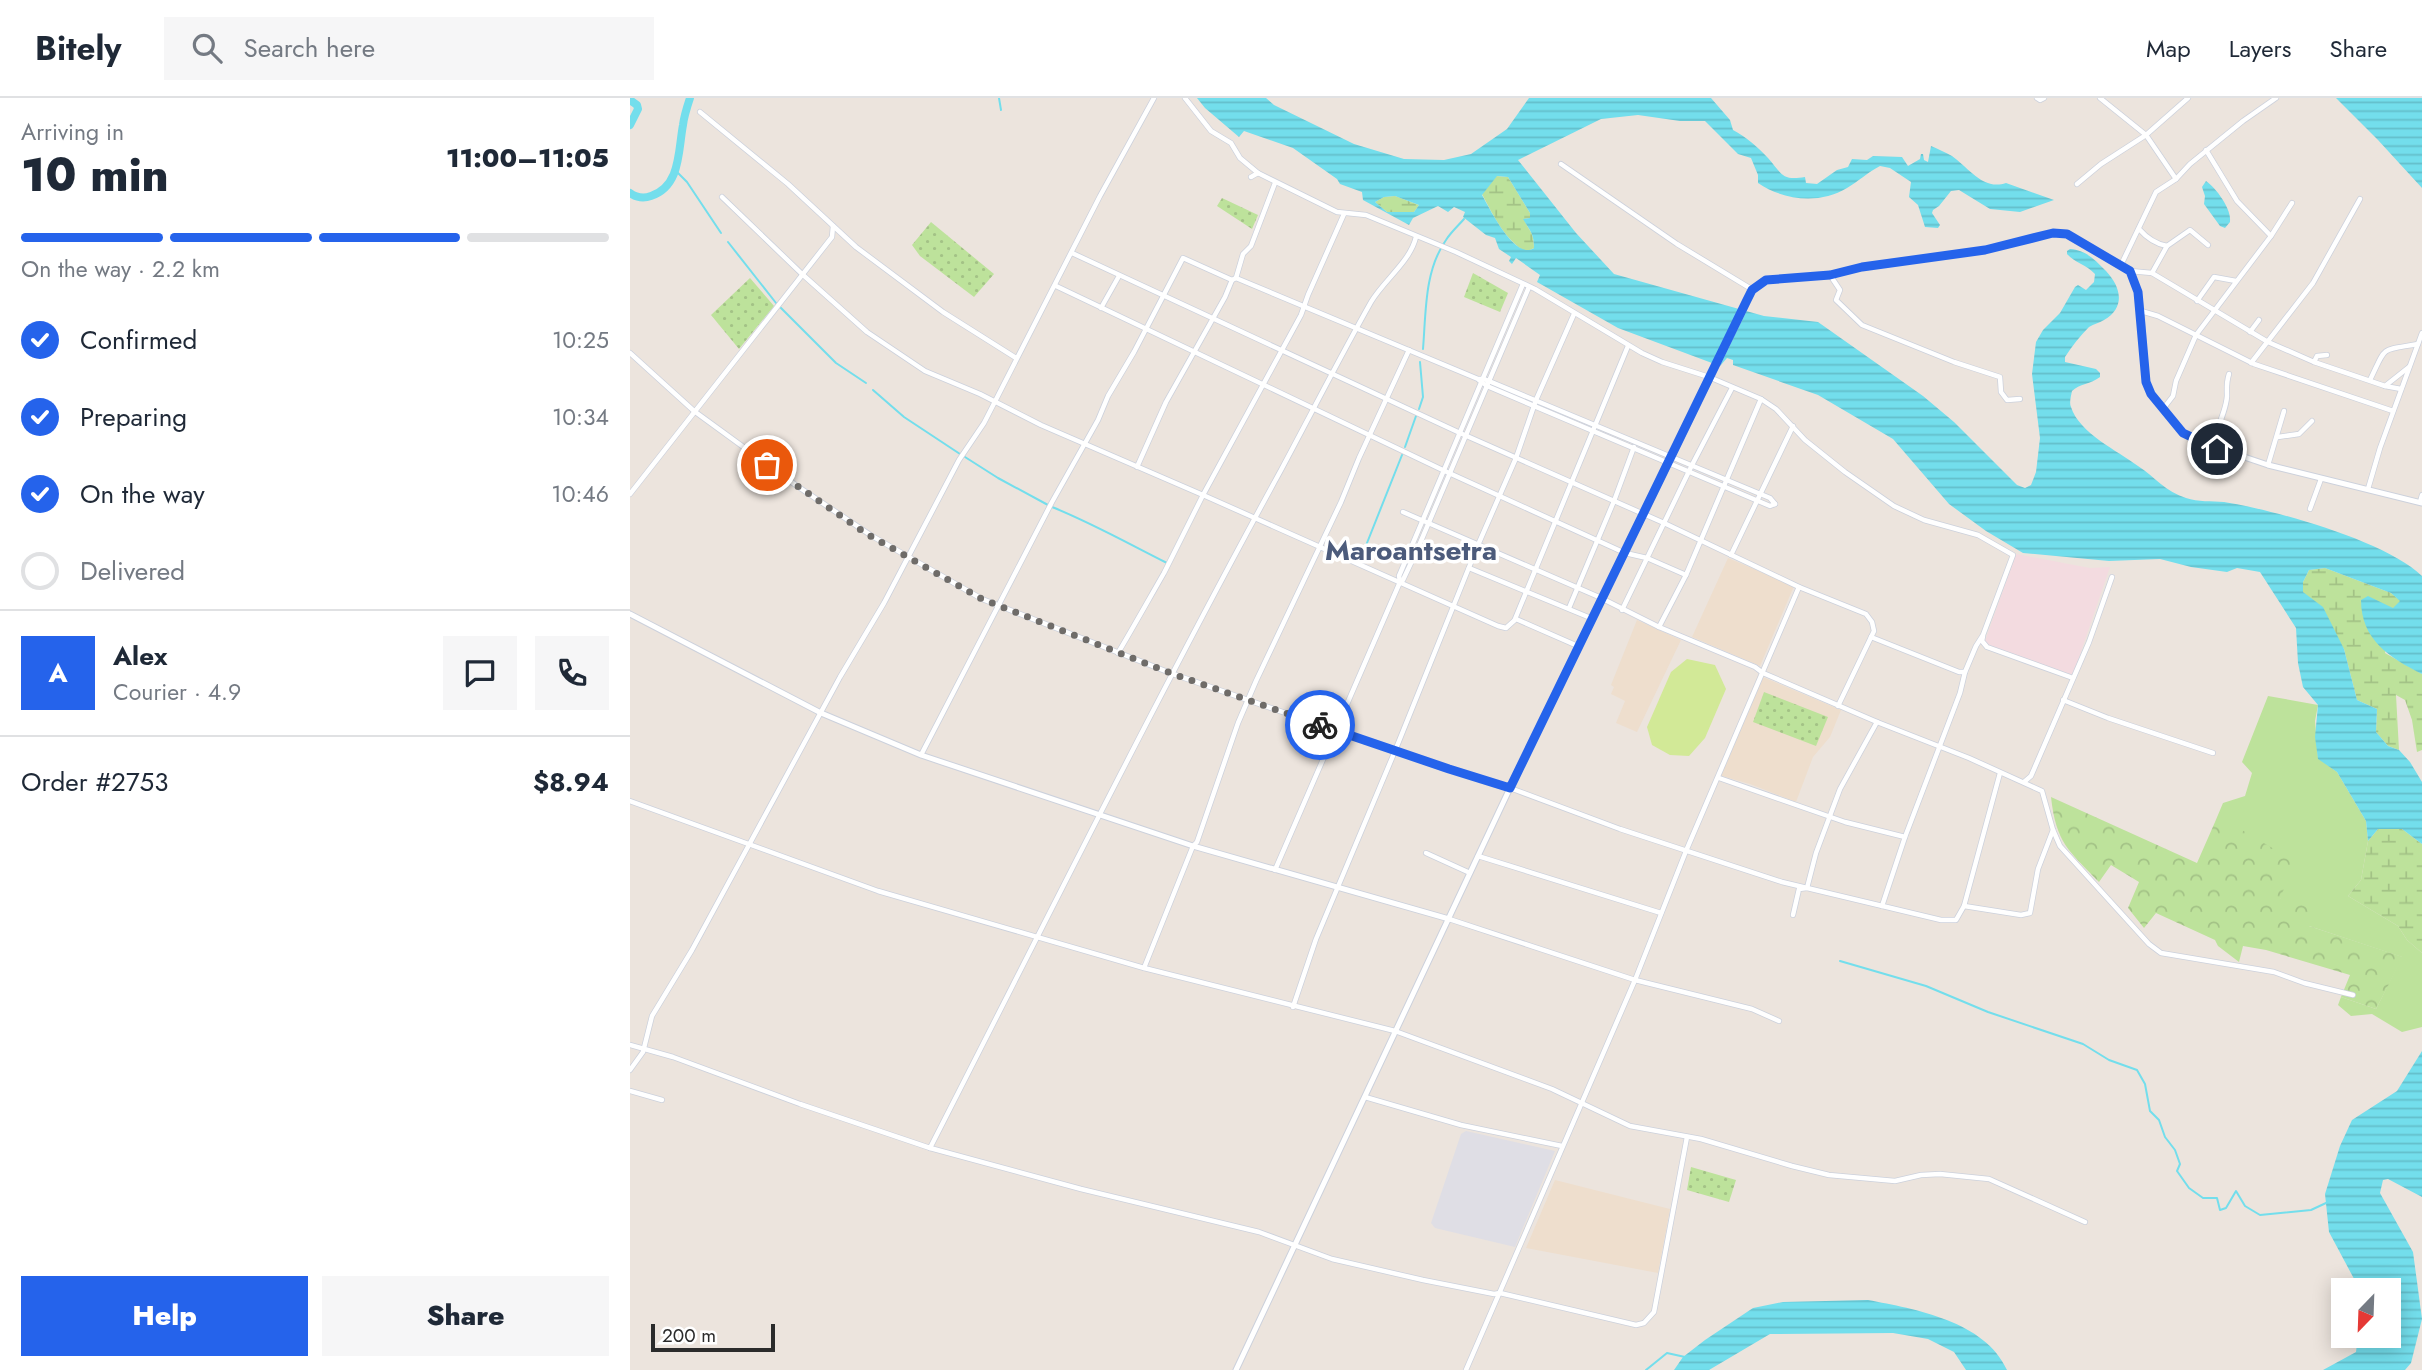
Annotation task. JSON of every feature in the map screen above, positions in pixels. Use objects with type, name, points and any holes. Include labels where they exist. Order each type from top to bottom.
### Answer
[{"type":"main road","points":[[1236,1370],[1510,788],[1752,290],[1766,280],[1830,275],[1862,267],[1977,251],[2053,233],[2067,234],[2130,271],[2138,292],[2141,311],[2146,382],[2151,394],[2183,433],[2210,446],[2268,465],[2421,503]]},
{"type":"main road","points":[[630,614],[821,713],[921,755],[1193,846],[1448,919]]},
{"type":"street","points":[[630,1070],[645,1048],[652,1016],[749,845],[959,460],[995,402],[1154,98]]},
{"type":"street","points":[[1185,98],[1211,131],[1231,143],[1240,158],[1275,183],[1344,214],[1366,215],[1445,247],[1550,297],[1628,346],[1662,362],[1709,377],[1760,399],[1776,408],[1805,440],[1845,472],[1894,506],[1924,520],[1978,535],[2012,554],[2013,558],[1983,635],[1965,672],[1960,693],[1905,837],[1882,906]]},
{"type":"street","points":[[2037,98],[2044,98]]},
{"type":"street","points":[[2100,98],[2146,135],[2176,179]]},
{"type":"street","points":[[2077,184],[2101,164],[2146,135],[2188,98]]},
{"type":"street","points":[[2121,265],[2156,192],[2176,179],[2206,150],[2276,98]]},
{"type":"street","points":[[700,112],[784,180],[856,247],[943,312],[1016,358]]},
{"type":"street","points":[[2206,150],[2237,201],[2271,236]]},
{"type":"street","points":[[1561,164],[1670,239],[1752,290]]},
{"type":"street","points":[[1251,177],[1258,173]]},
{"type":"street","points":[[1137,467],[1166,402],[1234,279],[1243,254],[1251,246],[1275,183]]},
{"type":"street","points":[[722,197],[867,332],[925,371],[1503,628],[1510,626],[1515,619],[1628,346]]},
{"type":"street","points":[[2251,363],[2313,283],[2360,199]]},
{"type":"street","points":[[2163,409],[2173,396],[2176,382],[2196,335],[2271,236],[2292,203]]},
{"type":"street","points":[[1118,653],[1164,573],[1305,307],[1344,214]]},
{"type":"street","points":[[630,494],[832,237],[834,225]]},
{"type":"street","points":[[2139,229],[2149,239],[2166,246]]},
{"type":"street","points":[[2152,273],[2166,246],[2190,230],[2208,245]]},
{"type":"street","points":[[930,1148],[1098,815],[1255,518],[1376,294],[1410,251],[1416,237]]},
{"type":"street","points":[[1072,253],[1386,399],[1702,540],[1799,587],[1866,614],[1873,626],[1871,637],[1838,706]]},
{"type":"street","points":[[921,755],[1183,258],[1358,328],[1759,496]]},
{"type":"street","points":[[2130,271],[2152,273],[2268,342],[2314,362],[2401,389]]},
{"type":"street","points":[[1830,275],[1840,290],[1836,300],[1862,325],[1954,362],[2000,377],[2001,392],[2007,400],[2020,399]]},
{"type":"street","points":[[1101,308],[1119,276]]},
{"type":"street","points":[[2197,302],[2214,277],[2236,281]]},
{"type":"street","points":[[1275,870],[1403,580],[1526,285]]},
{"type":"street","points":[[1056,286],[1447,472],[1625,553],[1647,558],[1686,575]]},
{"type":"street","points":[[2141,311],[2158,316],[2251,363],[2393,411]]},
{"type":"street","points":[[1293,1007],[1311,950],[1574,314]]},
{"type":"street","points":[[2250,332],[2259,320]]},
{"type":"street","points":[[2368,489],[2422,332]]},
{"type":"street","points":[[2370,380],[2381,354],[2390,348],[2418,344]]},
{"type":"street","points":[[1144,968],[1193,846],[1197,842],[1248,700],[1409,350]]},
{"type":"street","points":[[630,353],[694,411],[853,524],[967,592],[1173,674],[1510,788],[1571,812],[1783,882],[1942,920],[1957,919],[1964,906],[2000,774]]},
{"type":"street","points":[[2314,362],[2317,356],[2328,355]]},
{"type":"street","points":[[2385,386],[2409,367]]},
{"type":"street","points":[[2210,446],[2228,394],[2225,385],[2229,374]]},
{"type":"street","points":[[1622,610],[1690,468],[1732,388]]},
{"type":"street","points":[[1659,627],[1702,540],[1760,399]]},
{"type":"street","points":[[2268,465],[2284,411]]},
{"type":"street","points":[[2278,437],[2299,435],[2312,421]]},
{"type":"street","points":[[1731,555],[1793,426]]},
{"type":"street","points":[[1594,427],[1634,447],[1670,459]]},
{"type":"street","points":[[1569,608],[1634,447]]},
{"type":"street","points":[[2310,509],[2321,479]]},
{"type":"street","points":[[2421,503],[2422,495]]},
{"type":"street","points":[[1403,512],[1838,706],[1969,758],[2042,791],[2053,830],[2071,861],[2149,944],[2161,953],[2274,972],[2304,983],[2353,995]]},
{"type":"street","points":[[1469,568],[1593,619]]},
{"type":"street","points":[[2023,782],[2031,776],[2073,678],[2112,576]]},
{"type":"street","points":[[1466,1370],[1635,980],[1686,851],[1799,587]]},
{"type":"street","points":[[1515,619],[1580,647]]},
{"type":"street","points":[[1983,635],[1982,641],[1987,647],[2073,678]]},
{"type":"street","points":[[1871,637],[1965,672]]},
{"type":"street","points":[[2063,700],[2213,753]]},
{"type":"street","points":[[1807,888],[1816,853],[1840,789],[1877,722]]},
{"type":"street","points":[[1719,778],[1830,816],[1905,837]]},
{"type":"street","points":[[630,801],[878,891],[1144,968],[1395,1031],[1535,1082],[1633,1127],[1732,1147],[1789,1166],[1833,1176],[1895,1181],[1917,1175],[1940,1174],[1989,1180],[2085,1222]]},
{"type":"street","points":[[1964,906],[2021,915],[2030,913],[2038,869],[2053,830]]},
{"type":"street","points":[[1426,853],[1470,873]]},
{"type":"street","points":[[1478,856],[1661,913]]},
{"type":"street","points":[[1793,915],[1799,889],[1807,888]]},
{"type":"street","points":[[1448,919],[1635,980],[1752,1009],[1779,1021]]},
{"type":"street","points":[[630,1045],[930,1148],[1092,1192],[1259,1232],[1332,1259],[1423,1280],[1500,1293],[1636,1325],[1648,1320],[1654,1312],[1687,1137]]},
{"type":"street","points":[[630,1091],[662,1100]]},
{"type":"street","points":[[1365,1097],[1460,1125],[1562,1146]]},
{"type":"shaded area","points":[[2016,554],[2090,568],[2110,567],[2073,675],[1987,645],[1985,641]]},
{"type":"shaded area","points":[[1728,558],[1794,586],[1760,666],[1692,637]]},
{"type":"shaded area","points":[[1637,620],[1681,640],[1637,732],[1616,723],[1625,701],[1611,694],[1614,687],[1611,685]]},
{"type":"shaded area","points":[[1758,675],[1841,710],[1830,737],[1813,757],[1796,802],[1718,775]]},
{"type":"shaded area","points":[[1466,1131],[1555,1151],[1515,1247],[1435,1228],[1431,1223],[1461,1134]]},
{"type":"shaded area","points":[[1555,1180],[1670,1209],[1658,1273],[1526,1248]]},
{"type":"green space","points":[[1496,176],[1508,177],[1530,213],[1530,218],[1524,219],[1532,235],[1534,248],[1526,252],[1506,234],[1482,194]]},
{"type":"green space","points":[[1395,196],[1419,205],[1414,212],[1387,212],[1375,202],[1384,197]]},
{"type":"green space","points":[[1222,198],[1258,215],[1252,229],[1217,206]]},
{"type":"green space","points":[[931,222],[994,274],[974,297],[920,256],[912,245]]},
{"type":"green space","points":[[1473,273],[1508,293],[1500,312],[1464,297]]},
{"type":"green space","points":[[750,278],[774,306],[739,349],[711,315]]},
{"type":"green space","points":[[2325,568],[2391,593],[2401,601],[2393,609],[2385,653],[2422,674],[2422,750],[2417,752],[2412,720],[2405,700],[2396,695],[2399,750],[2388,746],[2376,732],[2377,709],[2357,700],[2344,649],[2303,592],[2303,582],[2309,570]]},
{"type":"green space","points":[[1687,659],[1715,665],[1726,689],[1705,738],[1689,756],[1670,755],[1652,745],[1647,727],[1671,672]]},
{"type":"green space","points":[[1764,692],[1828,717],[1816,746],[1753,722]]},
{"type":"green space","points":[[2268,696],[2318,705],[2315,721],[2318,758],[2337,772],[2366,821],[2368,841],[2361,880],[2348,896],[2398,926],[2407,940],[2422,953],[2422,1027],[2402,1032],[2372,1014],[2351,1016],[2338,1005],[2341,997],[2376,1009],[2402,957],[2309,926],[2280,898],[2215,822],[2223,803],[2245,796],[2252,773],[2242,762]]},
{"type":"green space","points":[[2051,797],[2197,863],[2215,822],[2235,826],[2296,862],[2280,898],[2312,908],[2309,926],[2403,957],[2376,1009],[2341,997],[2350,975],[2266,950],[2243,946],[2239,962],[2218,946],[2215,940],[2156,913],[2144,928],[2128,908],[2139,882],[2111,865],[2099,882],[2060,836]]},
{"type":"green space","points":[[2378,829],[2402,829],[2422,844],[2422,953],[2407,940],[2398,926],[2348,896],[2361,880],[2368,841]]},
{"type":"green space","points":[[1691,1167],[1736,1180],[1729,1202],[1687,1190]]},
{"type":"water","points":[[1197,98],[1266,98],[1274,105],[1354,144],[1404,159],[1444,160],[1471,154],[1507,129],[1529,98],[1711,98],[1730,120],[1733,130],[1756,146],[1780,172],[1791,178],[1805,177],[1806,183],[1817,184],[1837,170],[1848,167],[1852,159],[1867,160],[1873,156],[1902,157],[1908,166],[1923,154],[1924,160],[1928,162],[1931,146],[1952,156],[1983,181],[1998,185],[2006,183],[2054,200],[2020,212],[1990,209],[1959,190],[1951,191],[1933,210],[1932,213],[1940,225],[1938,228],[1925,227],[1918,205],[1909,197],[1911,182],[1890,168],[1880,166],[1847,188],[1825,197],[1790,197],[1758,183],[1758,175],[1751,158],[1738,154],[1705,121],[1680,121],[1638,115],[1601,119],[1518,160],[1576,233],[1614,274],[1764,316],[1818,322],[1923,396],[1954,422],[2017,485],[2025,488],[2031,485],[2036,472],[2040,438],[2032,374],[2036,342],[2043,330],[2060,313],[2075,287],[2078,285],[2086,290],[2094,282],[2095,274],[2070,257],[2067,251],[2081,251],[2090,256],[2111,277],[2119,297],[2116,309],[2111,315],[2089,327],[2065,357],[2065,362],[2096,369],[2100,373],[2100,377],[2072,391],[2070,399],[2075,416],[2090,433],[2179,495],[2195,500],[2246,506],[2329,529],[2383,551],[2422,576],[2422,674],[2389,654],[2372,637],[2366,626],[2361,600],[2368,596],[2393,608],[2400,601],[2391,593],[2325,568],[2309,570],[2303,582],[2303,592],[2323,607],[2344,649],[2357,700],[2377,709],[2376,732],[2388,746],[2399,750],[2422,782],[2422,844],[2402,829],[2378,829],[2368,841],[2366,821],[2337,772],[2318,759],[2315,737],[2318,705],[2303,687],[2298,663],[2296,628],[2260,572],[2237,568],[2227,572],[2160,559],[2109,561],[2023,553],[1949,504],[1893,439],[1818,395],[1733,365],[1733,360],[1727,358],[1720,366],[1618,328],[1537,282],[1540,275],[1516,258],[1512,264],[1509,261],[1511,257],[1499,249],[1495,238],[1486,235],[1463,217],[1465,212],[1454,207],[1448,212],[1438,206],[1413,218],[1409,225],[1363,200],[1362,192],[1340,184],[1337,179],[1293,148],[1244,131],[1239,137]],"holes":[[[1497,176],[1508,177],[1530,213],[1530,218],[1523,219],[1532,235],[1534,248],[1527,250],[1511,241],[1482,195]],[[1395,196],[1419,205],[1414,212],[1387,212],[1375,202],[1384,197]]]},
{"type":"water","points":[[2336,98],[2422,98],[2422,188],[2378,140]]},
{"type":"water","points":[[2206,181],[2219,194],[2229,211],[2230,222],[2225,228],[2220,226],[2204,204],[2202,187]]},
{"type":"water","points":[[2422,1051],[2422,1197],[2388,1179],[2383,1180],[2380,1193],[2413,1252],[2422,1319],[2411,1363],[2405,1370],[2323,1370],[2356,1352],[2356,1348],[2401,1348],[2401,1278],[2354,1278],[2329,1232],[2325,1194],[2340,1146],[2352,1120],[2397,1091]]},
{"type":"water","points":[[1868,1300],[1927,1313],[1966,1329],[1997,1353],[2007,1370],[1966,1370],[1954,1352],[1928,1339],[1893,1333],[1770,1334],[1709,1370],[1674,1370],[1683,1357],[1753,1308],[1783,1302]]},
{"type":"waterway","points":[[630,193],[640,198],[648,197],[668,184],[679,156],[684,118],[690,98]]},
{"type":"waterway","points":[[999,98],[1001,110]]},
{"type":"waterway","points":[[630,100],[638,109],[630,125]]},
{"type":"waterway","points":[[676,171],[687,182],[721,233]]},
{"type":"waterway","points":[[1423,349],[1427,293],[1434,265],[1446,240],[1464,219]]},
{"type":"waterway","points":[[728,242],[776,303]]},
{"type":"waterway","points":[[780,307],[836,363],[866,383]]},
{"type":"waterway","points":[[1419,409],[1423,397],[1420,362]]},
{"type":"waterway","points":[[873,390],[904,417],[960,454]]},
{"type":"waterway","points":[[1405,447],[1416,416]]},
{"type":"waterway","points":[[1365,548],[1402,455]]},
{"type":"waterway","points":[[965,457],[1048,505]]},
{"type":"waterway","points":[[1052,507],[1167,563]]},
{"type":"waterway","points":[[1840,961],[1926,986],[1988,1012],[2083,1044],[2109,1060],[2137,1070],[2145,1084],[2150,1111],[2159,1120],[2165,1137],[2175,1150],[2180,1164],[2177,1171],[2189,1188],[2203,1198],[2217,1198],[2220,1210],[2226,1208],[2236,1191],[2245,1206],[2260,1215],[2311,1210],[2326,1203]]},
{"type":"waterway","points":[[1646,1370],[1667,1353],[1685,1357]]},
{"type":"way so far","points":[[767,465],[867,534],[967,592],[1173,674],[1320,725]]},
{"type":"district","name":"Maroantsetra","points":[[1411,550]]},
{"type":"route","points":[[1320,725],[1510,788],[1752,290],[1766,280],[1830,275],[1862,267],[1985,250],[2053,233],[2067,234],[2130,271],[2138,292],[2146,382],[2151,394],[2183,433],[2217,449]]}]
